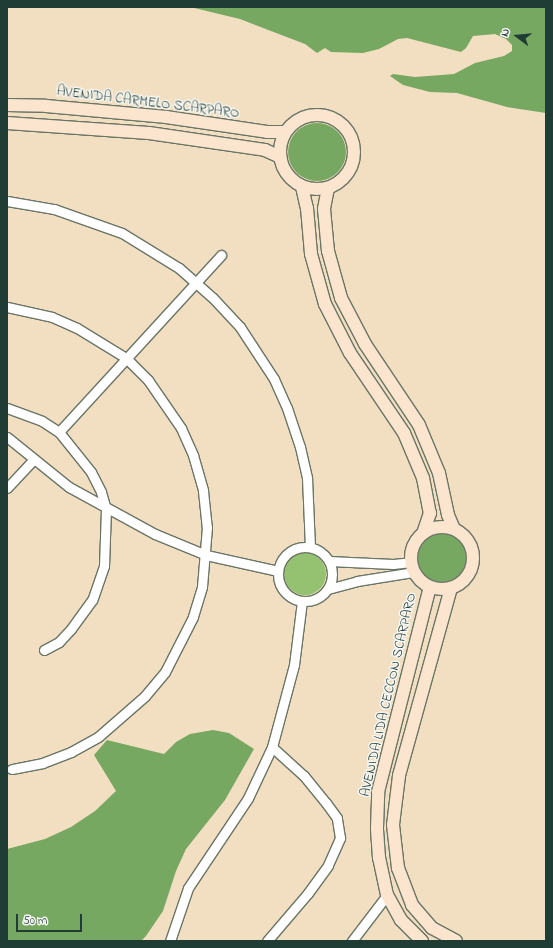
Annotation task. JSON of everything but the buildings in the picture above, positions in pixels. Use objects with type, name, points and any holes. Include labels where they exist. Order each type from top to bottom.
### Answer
[{"type":"main road","name":"AVENIDA CARMELO SCARPARO","points":[[7,105],[46,106],[166,117],[266,132],[285,132]]},
{"type":"main road","points":[[319,114],[331,117],[346,130],[354,147],[354,160],[348,172],[340,182],[328,188],[315,190],[302,187],[291,180],[283,169],[280,157],[280,144],[285,132],[294,122],[306,116],[319,114]]},
{"type":"main road","points":[[7,123],[149,133],[265,150],[280,157]]},
{"type":"main road","points":[[302,187],[307,208],[311,254],[325,304],[350,353],[404,433],[423,478],[430,513],[423,533],[411,551],[413,567],[430,587],[451,588],[468,575],[473,554],[466,539],[454,529],[448,515],[439,473],[419,425],[365,344],[341,298],[328,251],[324,209],[328,188]]},
{"type":"main road","points":[[423,533],[438,527],[454,529]]},
{"type":"main road","name":"AVENIDA LIDA CECCON SCARPARO","points":[[422,941],[401,920],[387,895],[379,858],[377,828],[378,792],[430,587]]},
{"type":"main road","name":"AVENIDA LIDA CECCON SCARPARO","points":[[451,588],[399,776],[393,825],[398,868],[412,905],[432,928],[456,941]]},
{"type":"street","points":[[7,201],[54,209],[122,233],[152,250],[196,282],[240,327],[258,351],[288,408],[300,447],[307,478],[310,547]]},
{"type":"street","points":[[59,432],[221,255]]},
{"type":"street","points":[[7,307],[52,317],[77,328],[126,358],[148,380],[166,403],[193,455],[203,491],[207,527],[206,555],[202,587],[193,617],[165,672],[145,696],[123,718],[98,737],[71,752],[43,763],[12,769]]},
{"type":"street","points":[[7,408],[42,420],[59,432],[91,472],[102,492],[106,509],[104,566],[92,600],[71,629],[59,642],[44,650]]},
{"type":"street","points":[[7,437],[33,460],[69,487],[106,509],[206,555],[278,571]]},
{"type":"street","points":[[7,488],[33,460]]},
{"type":"street","points":[[328,589],[332,578],[329,561],[322,552],[310,547],[292,550],[282,559],[278,571],[282,589],[291,598],[302,601],[314,600],[328,589],[413,567]]},
{"type":"street","points":[[329,561],[393,564],[413,567]]},
{"type":"street","points":[[170,941],[194,877],[245,804],[272,748],[294,665],[302,601]]},
{"type":"street","points":[[267,941],[308,893],[328,865],[340,838],[337,818],[326,803],[304,776],[272,748]]},
{"type":"street","points":[[352,941],[387,895]]},
{"type":"green space","points":[[190,7],[546,7],[546,113],[507,107],[457,93],[430,92],[403,85],[390,76],[393,74],[415,77],[454,74],[475,63],[504,56],[512,51],[512,45],[506,39],[495,34],[473,36],[466,48],[461,52],[407,38],[398,39],[379,49],[363,53],[331,52],[325,48],[317,53],[305,44],[240,19]]},
{"type":"green space","points":[[317,123],[328,125],[341,136],[344,141],[346,152],[344,163],[333,176],[328,179],[317,181],[306,179],[293,168],[290,163],[288,152],[290,141],[301,128],[306,125]]},
{"type":"green space","points":[[437,534],[447,534],[459,541],[466,553],[466,563],[459,575],[447,582],[437,582],[429,578],[422,571],[418,563],[418,553],[422,545],[429,538]]},
{"type":"green space","points":[[301,553],[309,553],[317,556],[323,562],[326,574],[323,586],[317,592],[309,595],[301,595],[293,592],[287,586],[284,578],[284,570],[287,562],[293,556]]},
{"type":"green space","points":[[213,730],[229,733],[254,749],[225,800],[186,849],[176,871],[163,911],[146,936],[141,941],[7,941],[7,849],[45,839],[71,827],[95,811],[116,791],[94,755],[107,740],[164,754],[176,742],[190,734]]}]
